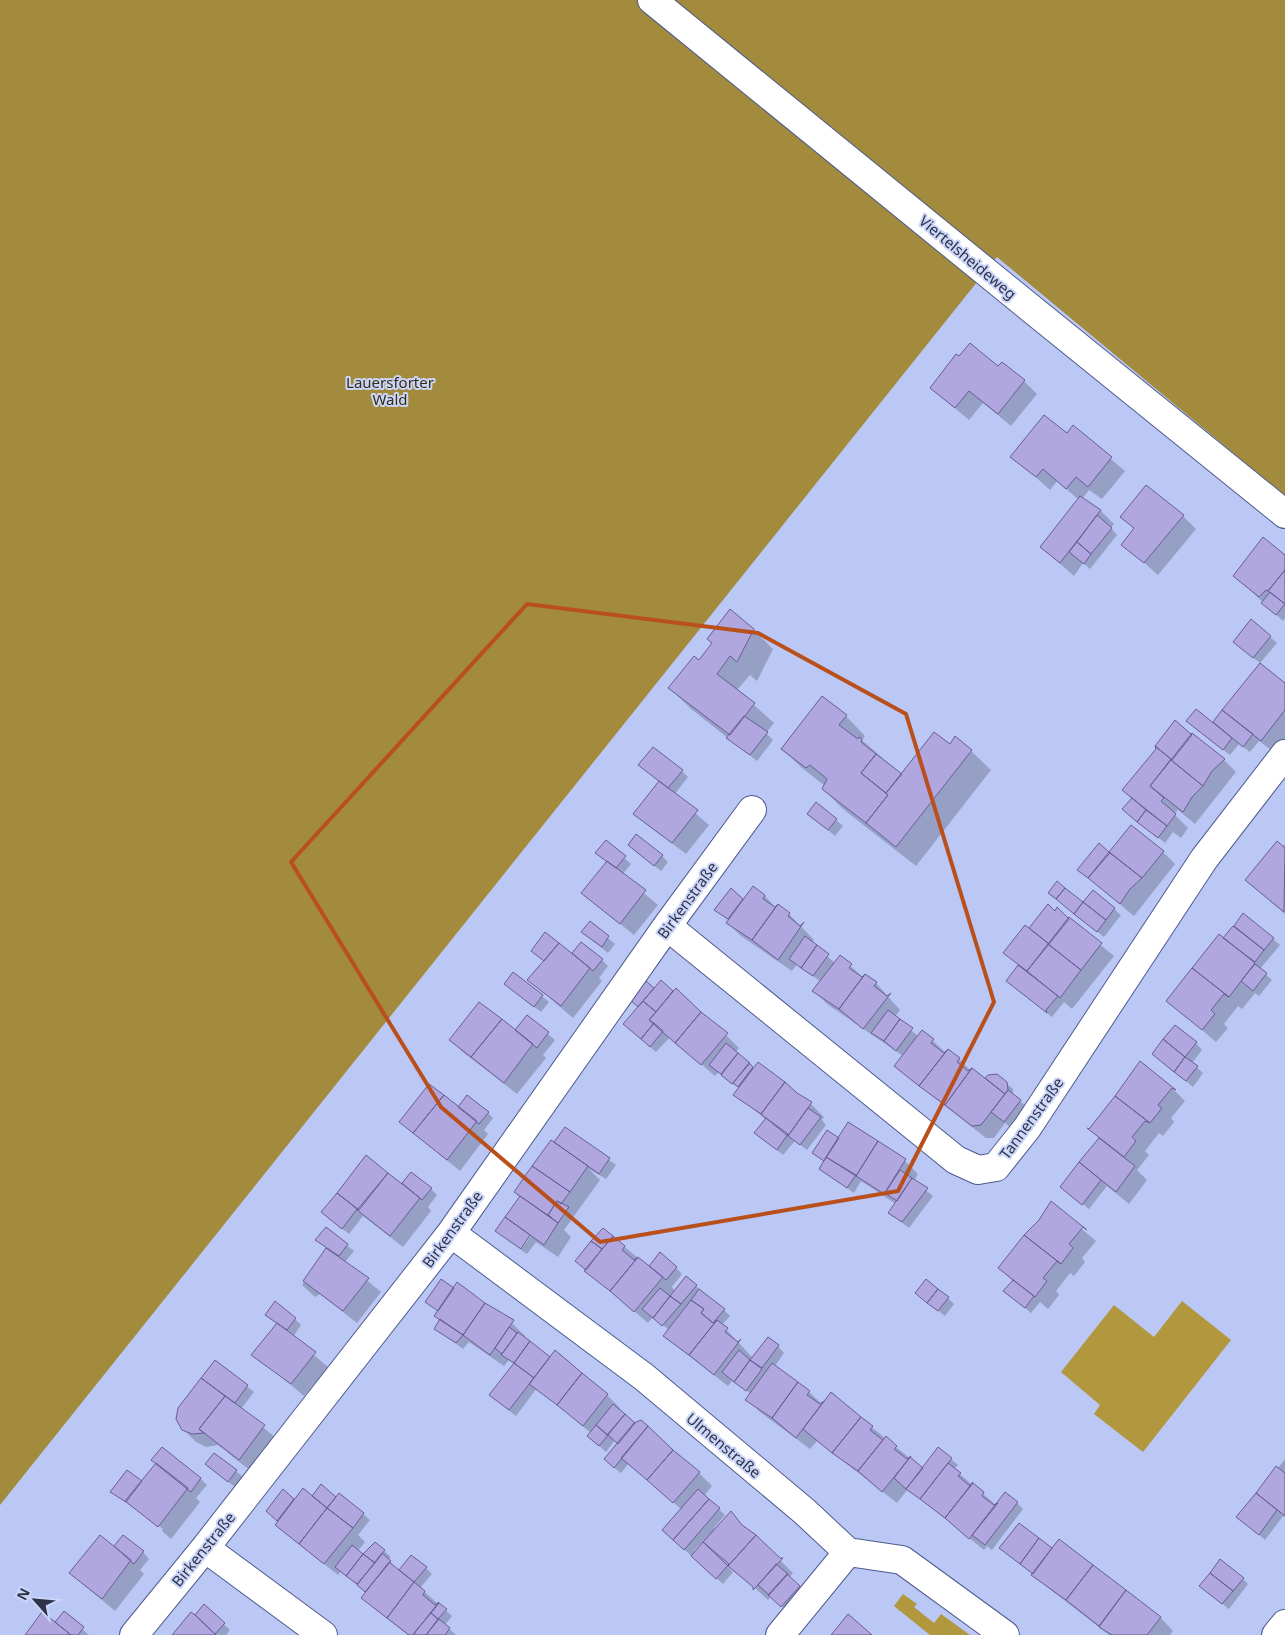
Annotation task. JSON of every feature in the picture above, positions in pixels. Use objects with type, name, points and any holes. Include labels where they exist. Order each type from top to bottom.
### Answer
[{"type":"street","name":"Viertelsheideweg","points":[[652,0],[950,241],[1081,351],[1285,514]]},
{"type":"street","name":"Tannenstraße","points":[[667,926],[956,1160],[978,1170],[996,1167],[1027,1128],[1204,859],[1285,754]]},
{"type":"street","name":"Birkenstraße","points":[[134,1635],[205,1548],[451,1233],[667,926],[752,810]]},
{"type":"street","name":"Ulmenstraße","points":[[451,1233],[644,1377],[804,1511],[848,1552]]},
{"type":"street","points":[[205,1548],[323,1635]]},
{"type":"street","points":[[780,1635],[848,1552],[902,1560],[1005,1635]]},
{"type":"street","points":[[1276,1635],[1285,1624]]},
{"type":"highlighted area","points":[[527,604],[758,633],[906,714],[994,1002],[898,1191],[600,1242],[441,1107],[291,862]]},
{"type":"shaded area","points":[[1182,1301],[1231,1340],[1143,1452],[1094,1414],[1100,1405],[1061,1372],[1114,1305],[1154,1337]]},
{"type":"shaded area","points":[[903,1594],[917,1604],[914,1607],[934,1623],[941,1614],[970,1635],[930,1635],[894,1606]]},
{"type":"green space","name":"Lauersforter Wald","points":[[0,0],[1285,0],[1285,496],[997,257],[0,1505]]},
{"type":"building","points":[[970,343],[998,366],[1002,362],[1025,380],[998,414],[969,391],[955,408],[930,388],[956,354],[959,356]]},
{"type":"building","points":[[1044,415],[1067,433],[1073,425],[1112,457],[1088,487],[1076,477],[1066,489],[1043,469],[1036,477],[1010,457]]},
{"type":"building","points":[[1146,485],[1184,515],[1144,563],[1121,545],[1134,528],[1120,517]]},
{"type":"building","points":[[1080,496],[1101,510],[1060,563],[1040,547]]},
{"type":"building","points":[[1097,515],[1112,528],[1091,554],[1077,542]]},
{"type":"building","points":[[1263,537],[1285,555],[1285,570],[1268,591],[1266,590],[1259,597],[1233,576]]},
{"type":"building","points":[[1077,542],[1091,554],[1084,564],[1069,552]]},
{"type":"building","points":[[1285,570],[1285,604],[1268,591]]},
{"type":"building","points":[[1270,592],[1285,604],[1276,615],[1261,603]]},
{"type":"building","points":[[730,609],[754,629],[737,662],[730,656],[717,674],[755,703],[730,735],[668,688],[694,656],[699,660],[712,643],[707,639]]},
{"type":"building","points":[[1251,619],[1271,636],[1253,658],[1233,642]]},
{"type":"building","points":[[1260,663],[1285,683],[1285,710],[1261,741],[1222,710]]},
{"type":"building","points":[[822,696],[847,715],[839,725],[858,739],[859,737],[862,739],[861,742],[876,754],[861,773],[888,795],[866,823],[822,789],[827,779],[810,765],[806,768],[781,749]]},
{"type":"building","points":[[1196,709],[1232,738],[1223,750],[1186,721]]},
{"type":"building","points":[[1222,710],[1253,734],[1243,747],[1213,722]]},
{"type":"building","points":[[744,716],[768,732],[750,755],[726,738]]},
{"type":"building","points":[[1175,720],[1192,735],[1172,760],[1155,746]]},
{"type":"building","points":[[934,732],[950,744],[955,736],[972,750],[896,847],[866,823],[888,795],[886,793]]},
{"type":"building","points":[[1192,733],[1225,759],[1212,771],[1203,786],[1171,760]]},
{"type":"building","points":[[1155,746],[1171,759],[1150,786],[1164,798],[1161,801],[1176,814],[1167,826],[1122,790],[1156,749]]},
{"type":"building","points":[[653,747],[683,770],[668,788],[638,765]]},
{"type":"building","points":[[876,754],[902,774],[886,793],[861,773]]},
{"type":"building","points":[[1171,760],[1203,786],[1192,797],[1183,812],[1150,786]]},
{"type":"building","points":[[659,781],[698,810],[672,843],[633,814]]},
{"type":"building","points":[[1132,798],[1146,810],[1137,822],[1122,809]]},
{"type":"building","points":[[816,802],[837,819],[828,830],[807,814]]},
{"type":"building","points":[[1146,810],[1167,826],[1158,838],[1137,822]]},
{"type":"building","points":[[1131,825],[1164,851],[1142,878],[1109,852]]},
{"type":"building","points":[[636,834],[663,855],[654,866],[628,845]]},
{"type":"building","points":[[606,840],[626,856],[616,868],[595,853]]},
{"type":"building","points":[[1277,841],[1285,848],[1284,912],[1245,880]]},
{"type":"building","points":[[1099,843],[1110,853],[1088,878],[1077,870]]},
{"type":"building","points":[[1109,852],[1142,878],[1130,889],[1120,904],[1088,878]]},
{"type":"building","points":[[607,861],[646,890],[620,924],[581,893]]},
{"type":"building","points":[[1057,881],[1065,888],[1056,899],[1048,893]]},
{"type":"building","points":[[753,886],[765,895],[763,899],[775,907],[778,904],[752,940],[726,923]]},
{"type":"building","points":[[731,888],[743,899],[728,919],[714,910]]},
{"type":"building","points":[[1065,888],[1083,902],[1074,914],[1056,899]]},
{"type":"building","points":[[1093,890],[1115,908],[1106,920],[1083,902]]},
{"type":"building","points":[[1083,902],[1106,920],[1097,932],[1074,914]]},
{"type":"building","points":[[778,904],[790,913],[788,916],[800,926],[804,922],[778,960],[752,940]]},
{"type":"building","points":[[1048,904],[1055,911],[1057,907],[1069,919],[1049,944],[1029,928]]},
{"type":"building","points":[[1243,913],[1274,938],[1264,950],[1234,926]]},
{"type":"building","points":[[1069,917],[1102,943],[1081,970],[1048,944]]},
{"type":"building","points":[[590,921],[609,936],[602,947],[581,932]]},
{"type":"building","points":[[1025,925],[1049,944],[1027,971],[1003,953]]},
{"type":"building","points":[[1233,926],[1264,950],[1255,962],[1223,938]]},
{"type":"building","points":[[545,932],[559,943],[544,961],[531,951]]},
{"type":"building","points":[[1219,934],[1255,963],[1229,997],[1192,968]]},
{"type":"building","points":[[805,936],[817,945],[801,968],[789,959]]},
{"type":"building","points":[[581,942],[603,959],[593,971],[572,953]]},
{"type":"building","points":[[559,943],[590,968],[561,1006],[527,980]]},
{"type":"building","points":[[1048,944],[1081,970],[1060,998],[1027,971]]},
{"type":"building","points":[[817,945],[829,954],[813,976],[801,968]]},
{"type":"building","points":[[840,955],[852,964],[849,968],[862,977],[865,974],[839,1009],[812,991]]},
{"type":"building","points":[[1255,964],[1267,973],[1253,991],[1241,981]]},
{"type":"building","points":[[1018,965],[1058,996],[1046,1010],[1047,1013],[1006,981]]},
{"type":"building","points":[[1192,968],[1229,997],[1224,994],[1211,1010],[1215,1014],[1202,1030],[1166,1001]]},
{"type":"building","points":[[513,972],[543,995],[534,1007],[504,984]]},
{"type":"building","points":[[865,974],[877,982],[874,986],[887,996],[891,993],[863,1029],[839,1009]]},
{"type":"building","points":[[645,980],[654,988],[638,1007],[629,999]]},
{"type":"building","points":[[661,980],[673,991],[656,1012],[643,1001]]},
{"type":"building","points":[[676,988],[701,1012],[675,1043],[649,1020]]},
{"type":"building","points":[[643,1001],[656,1012],[649,1020],[654,1023],[641,1039],[623,1024]]},
{"type":"building","points":[[479,1002],[502,1019],[471,1057],[449,1040]]},
{"type":"building","points":[[888,1010],[900,1019],[884,1041],[871,1033]]},
{"type":"building","points":[[701,1012],[728,1033],[701,1065],[675,1043]]},
{"type":"building","points":[[527,1015],[549,1032],[537,1048],[515,1030]]},
{"type":"building","points":[[502,1019],[533,1044],[504,1083],[471,1057]]},
{"type":"building","points":[[900,1019],[913,1028],[896,1051],[884,1041]]},
{"type":"building","points":[[654,1023],[663,1031],[650,1047],[641,1039]]},
{"type":"building","points":[[1175,1025],[1197,1042],[1185,1057],[1163,1039]]},
{"type":"building","points":[[922,1030],[934,1039],[931,1043],[944,1053],[948,1049],[919,1086],[894,1066]]},
{"type":"building","points":[[1163,1039],[1185,1057],[1174,1072],[1152,1054]]},
{"type":"building","points":[[726,1043],[738,1053],[721,1074],[709,1065]]},
{"type":"building","points":[[948,1049],[960,1058],[957,1062],[968,1071],[972,1068],[945,1105],[919,1086]]},
{"type":"building","points":[[738,1053],[750,1063],[732,1084],[721,1075]]},
{"type":"building","points":[[1185,1057],[1198,1066],[1186,1081],[1174,1072]]},
{"type":"building","points":[[1140,1061],[1176,1090],[1172,1088],[1158,1105],[1162,1108],[1150,1123],[1115,1096]]},
{"type":"building","points":[[758,1062],[785,1082],[761,1114],[733,1095]]},
{"type":"building","points":[[749,1063],[753,1067],[738,1087],[733,1083]]},
{"type":"building","points":[[972,1068],[1005,1094],[981,1125],[972,1126],[945,1105]]},
{"type":"building","points":[[997,1074],[1007,1082],[1008,1090],[1005,1094],[985,1078],[988,1075]]},
{"type":"building","points":[[785,1082],[797,1093],[812,1102],[788,1136],[761,1114]]},
{"type":"building","points":[[429,1084],[444,1095],[413,1133],[399,1122]]},
{"type":"building","points":[[1008,1090],[1021,1100],[1004,1122],[991,1112]]},
{"type":"building","points":[[444,1095],[477,1121],[447,1160],[413,1133]]},
{"type":"building","points":[[467,1095],[489,1112],[479,1124],[458,1107]]},
{"type":"building","points":[[1115,1096],[1150,1123],[1145,1121],[1132,1137],[1136,1141],[1124,1157],[1087,1128],[1089,1129]]},
{"type":"building","points":[[808,1108],[821,1117],[800,1145],[788,1136]]},
{"type":"building","points":[[766,1118],[788,1134],[777,1150],[754,1133]]},
{"type":"building","points":[[848,1122],[878,1141],[856,1176],[826,1157]]},
{"type":"building","points":[[565,1127],[610,1158],[599,1174],[554,1142]]},
{"type":"building","points":[[827,1130],[839,1138],[824,1161],[812,1153]]},
{"type":"building","points":[[1099,1138],[1135,1166],[1116,1192],[1079,1162]]},
{"type":"building","points":[[551,1140],[588,1166],[570,1192],[532,1166]]},
{"type":"building","points":[[878,1141],[906,1159],[884,1194],[856,1176]]},
{"type":"building","points":[[366,1155],[388,1173],[359,1210],[337,1193]]},
{"type":"building","points":[[826,1157],[856,1175],[847,1188],[819,1169]]},
{"type":"building","points":[[1079,1162],[1101,1180],[1082,1205],[1060,1187]]},
{"type":"building","points":[[532,1166],[570,1192],[561,1204],[557,1201],[548,1215],[552,1218],[514,1192]]},
{"type":"building","points":[[900,1170],[912,1178],[897,1201],[885,1193]]},
{"type":"building","points":[[411,1172],[432,1188],[422,1200],[402,1183]]},
{"type":"building","points":[[388,1173],[420,1198],[390,1236],[357,1210]]},
{"type":"building","points":[[912,1178],[928,1188],[902,1222],[888,1213]]},
{"type":"building","points":[[337,1193],[357,1209],[342,1229],[321,1212]]},
{"type":"building","points":[[520,1196],[558,1223],[544,1245],[505,1217]]},
{"type":"building","points":[[557,1201],[569,1207],[558,1223],[548,1215]]},
{"type":"building","points":[[1051,1201],[1087,1230],[1083,1227],[1069,1244],[1073,1248],[1061,1264],[1024,1235],[1039,1220]]},
{"type":"building","points":[[505,1217],[530,1235],[521,1249],[495,1231]]},
{"type":"building","points":[[326,1227],[348,1244],[339,1256],[315,1240]]},
{"type":"building","points":[[603,1228],[613,1236],[602,1249],[591,1241]]},
{"type":"building","points":[[1024,1235],[1061,1264],[1057,1261],[1043,1278],[1047,1281],[1035,1297],[998,1268]]},
{"type":"building","points":[[613,1236],[625,1246],[622,1250],[634,1260],[638,1257],[610,1291],[584,1271]]},
{"type":"building","points":[[591,1241],[602,1249],[586,1270],[575,1261]]},
{"type":"building","points":[[326,1248],[369,1278],[343,1311],[303,1281]]},
{"type":"building","points":[[660,1252],[677,1267],[666,1280],[649,1266]]},
{"type":"building","points":[[638,1257],[663,1277],[634,1312],[610,1291]]},
{"type":"building","points":[[686,1276],[697,1285],[681,1304],[670,1296]]},
{"type":"building","points":[[441,1279],[454,1288],[438,1311],[425,1302]]},
{"type":"building","points":[[926,1279],[938,1289],[927,1303],[915,1293]]},
{"type":"building","points":[[1013,1280],[1034,1296],[1025,1308],[1003,1291]]},
{"type":"building","points":[[457,1282],[485,1303],[463,1335],[434,1316]]},
{"type":"building","points":[[660,1288],[670,1296],[653,1318],[642,1309]]},
{"type":"building","points":[[699,1289],[725,1309],[713,1323],[701,1313],[704,1309],[691,1300]]},
{"type":"building","points":[[938,1289],[949,1297],[938,1311],[927,1303]]},
{"type":"building","points":[[670,1296],[681,1304],[662,1326],[653,1318]]},
{"type":"building","points":[[691,1300],[704,1309],[701,1313],[713,1323],[717,1320],[689,1355],[663,1336]]},
{"type":"building","points":[[275,1301],[296,1318],[287,1330],[265,1315]]},
{"type":"building","points":[[485,1303],[514,1320],[490,1355],[463,1335]]},
{"type":"building","points":[[440,1319],[463,1335],[456,1343],[434,1329]]},
{"type":"building","points":[[717,1320],[728,1328],[725,1332],[738,1342],[741,1339],[714,1375],[689,1355]]},
{"type":"building","points":[[277,1323],[316,1352],[291,1384],[251,1355]]},
{"type":"building","points":[[509,1327],[517,1333],[502,1354],[495,1348]]},
{"type":"building","points":[[518,1332],[530,1341],[514,1363],[501,1355]]},
{"type":"building","points":[[768,1337],[779,1345],[762,1368],[750,1360]]},
{"type":"building","points":[[530,1341],[550,1357],[534,1378],[514,1363]]},
{"type":"building","points":[[555,1350],[582,1373],[557,1405],[529,1384]]},
{"type":"building","points":[[739,1350],[750,1360],[734,1382],[722,1372]]},
{"type":"building","points":[[215,1360],[248,1385],[235,1403],[201,1378]]},
{"type":"building","points":[[750,1360],[762,1369],[746,1391],[734,1382]]},
{"type":"building","points":[[514,1363],[534,1378],[509,1410],[489,1395]]},
{"type":"building","points":[[772,1363],[798,1382],[772,1418],[745,1400]]},
{"type":"building","points":[[582,1373],[608,1394],[583,1426],[557,1405]]},
{"type":"building","points":[[201,1378],[225,1396],[199,1429],[204,1433],[192,1434],[182,1430],[176,1419],[178,1408]]},
{"type":"building","points":[[798,1382],[810,1391],[807,1395],[820,1404],[824,1401],[796,1438],[772,1418]]},
{"type":"building","points":[[831,1392],[861,1417],[832,1453],[803,1429]]},
{"type":"building","points":[[225,1396],[265,1425],[239,1460],[199,1429]]},
{"type":"building","points":[[613,1404],[625,1414],[607,1435],[596,1425]]},
{"type":"building","points":[[625,1414],[635,1423],[618,1444],[608,1435]]},
{"type":"building","points":[[861,1417],[873,1426],[870,1430],[883,1440],[858,1471],[832,1453]]},
{"type":"building","points":[[641,1420],[648,1426],[614,1468],[604,1459],[634,1423]]},
{"type":"building","points":[[596,1425],[608,1435],[599,1446],[587,1436]]},
{"type":"building","points":[[648,1426],[673,1450],[647,1480],[621,1458]]},
{"type":"building","points":[[886,1436],[897,1446],[894,1449],[907,1459],[911,1456],[882,1492],[858,1471]]},
{"type":"building","points":[[162,1447],[201,1478],[191,1492],[151,1460]]},
{"type":"building","points":[[938,1447],[952,1458],[920,1499],[906,1489]]},
{"type":"building","points":[[673,1450],[700,1472],[673,1503],[647,1480]]},
{"type":"building","points":[[214,1453],[237,1470],[228,1482],[205,1464]]},
{"type":"building","points":[[910,1457],[923,1468],[906,1489],[894,1478]]},
{"type":"building","points":[[156,1463],[188,1488],[158,1527],[125,1501]]},
{"type":"building","points":[[948,1463],[961,1473],[958,1476],[970,1486],[945,1518],[920,1499]]},
{"type":"building","points":[[1276,1466],[1285,1473],[1285,1516],[1256,1493]]},
{"type":"building","points":[[127,1470],[142,1481],[126,1502],[110,1492]]},
{"type":"building","points":[[973,1483],[984,1492],[982,1496],[994,1505],[998,1503],[969,1539],[945,1518]]},
{"type":"building","points":[[321,1484],[336,1497],[327,1508],[312,1496]]},
{"type":"building","points":[[303,1488],[327,1508],[299,1544],[275,1525]]},
{"type":"building","points":[[283,1489],[294,1499],[277,1521],[266,1511]]},
{"type":"building","points":[[698,1489],[709,1499],[673,1540],[662,1530]]},
{"type":"building","points":[[1005,1492],[1018,1502],[985,1545],[972,1535]]},
{"type":"building","points":[[339,1493],[364,1513],[353,1528],[327,1508]]},
{"type":"building","points":[[1256,1493],[1277,1510],[1259,1535],[1236,1517]]},
{"type":"building","points":[[709,1499],[720,1508],[684,1550],[673,1540]]},
{"type":"building","points":[[327,1508],[353,1528],[324,1564],[299,1544]]},
{"type":"building","points":[[731,1511],[742,1525],[756,1535],[728,1566],[703,1542]]},
{"type":"building","points":[[1019,1523],[1039,1538],[1020,1564],[999,1548]]},
{"type":"building","points":[[100,1535],[131,1560],[102,1599],[69,1573]]},
{"type":"building","points":[[123,1535],[144,1551],[134,1564],[114,1546]]},
{"type":"building","points":[[756,1535],[780,1558],[783,1558],[753,1590],[753,1587],[728,1566]]},
{"type":"building","points":[[1039,1538],[1052,1548],[1033,1574],[1020,1564]]},
{"type":"building","points":[[1059,1539],[1093,1565],[1066,1600],[1031,1575]]},
{"type":"building","points":[[375,1542],[385,1550],[375,1563],[363,1554]]},
{"type":"building","points":[[703,1542],[729,1564],[716,1579],[691,1556]]},
{"type":"building","points":[[352,1545],[363,1554],[346,1576],[335,1567]]},
{"type":"building","points":[[382,1553],[391,1561],[365,1592],[357,1585]]},
{"type":"building","points":[[363,1554],[375,1563],[357,1584],[346,1576]]},
{"type":"building","points":[[411,1555],[427,1567],[414,1582],[399,1570]]},
{"type":"building","points":[[1220,1559],[1244,1578],[1233,1591],[1210,1573]]},
{"type":"building","points":[[389,1562],[414,1582],[387,1618],[361,1598]]},
{"type":"building","points":[[776,1564],[788,1574],[769,1595],[758,1585]]},
{"type":"building","points":[[1093,1565],[1126,1590],[1099,1626],[1066,1600]]},
{"type":"building","points":[[1210,1573],[1233,1591],[1222,1604],[1199,1586]]},
{"type":"building","points":[[787,1574],[800,1586],[781,1607],[768,1595]]},
{"type":"building","points":[[414,1582],[425,1591],[423,1595],[435,1605],[439,1602],[413,1635],[409,1635],[387,1618]]},
{"type":"building","points":[[1126,1590],[1161,1617],[1147,1635],[1112,1635],[1099,1627]]},
{"type":"building","points":[[439,1603],[447,1609],[438,1619],[431,1613]]},
{"type":"building","points":[[204,1604],[225,1623],[215,1634],[195,1615]]},
{"type":"building","points":[[64,1611],[84,1627],[78,1635],[71,1635],[55,1622]]},
{"type":"building","points":[[42,1612],[50,1618],[71,1635],[25,1635]]},
{"type":"building","points":[[191,1612],[195,1615],[216,1635],[172,1635]]},
{"type":"building","points":[[431,1613],[438,1619],[426,1635],[414,1633]]},
{"type":"building","points":[[848,1614],[872,1635],[831,1635]]},
{"type":"building","points":[[439,1619],[450,1628],[445,1635],[426,1635]]}]
